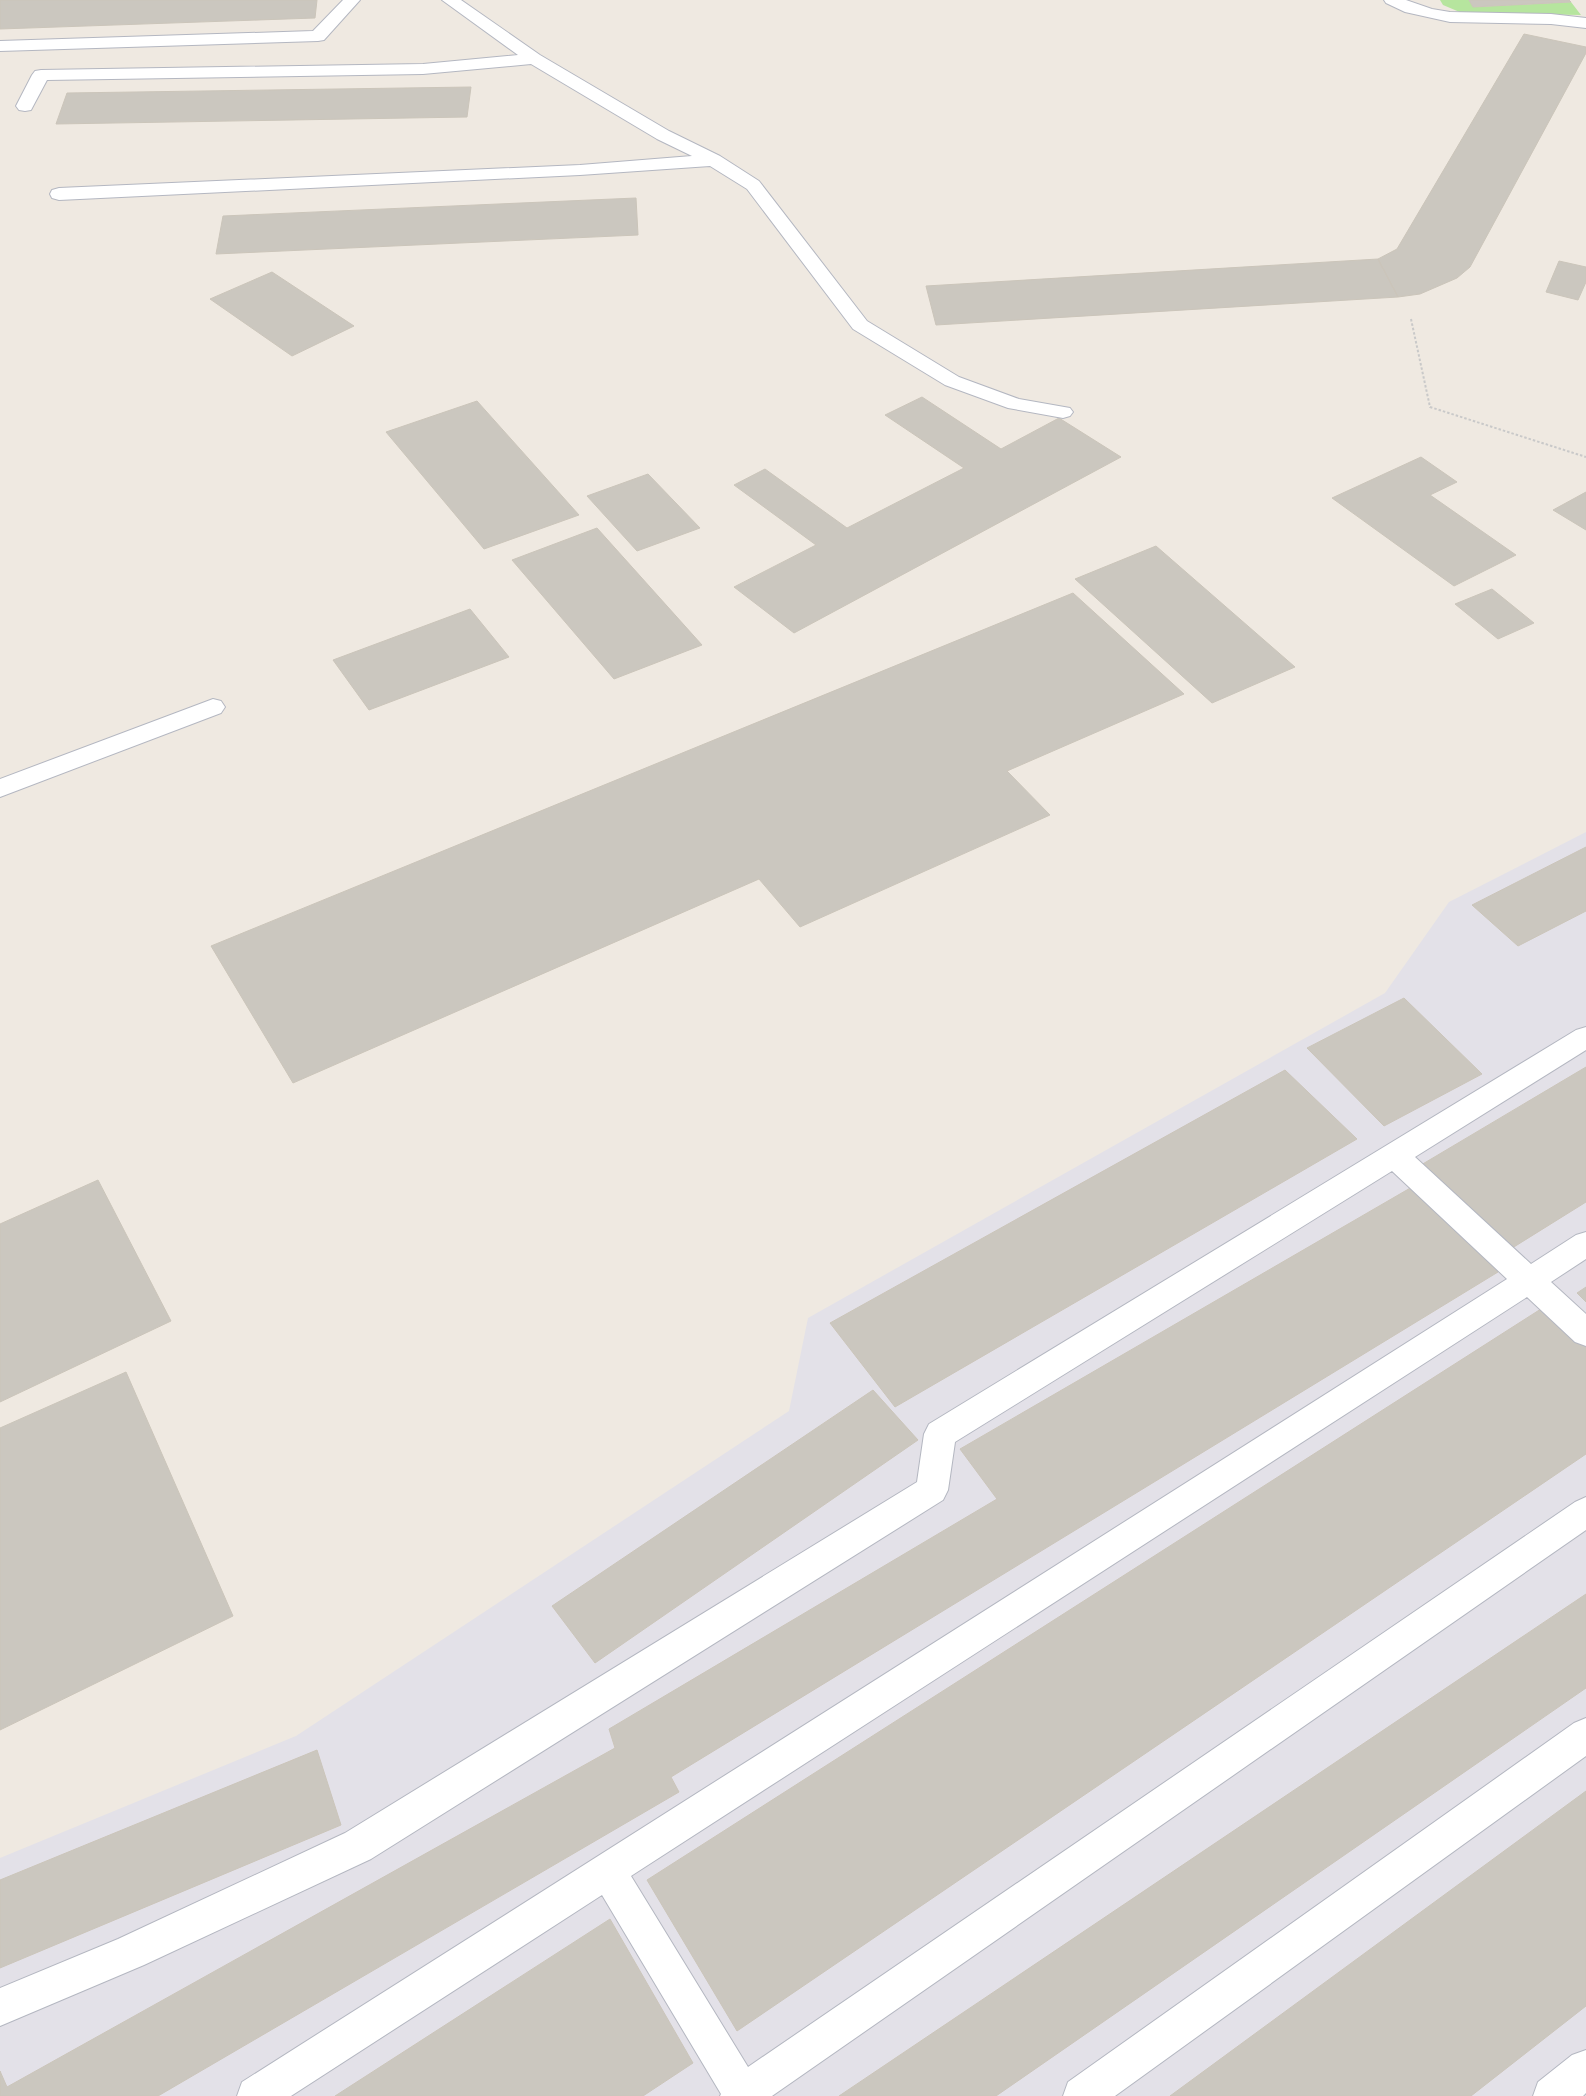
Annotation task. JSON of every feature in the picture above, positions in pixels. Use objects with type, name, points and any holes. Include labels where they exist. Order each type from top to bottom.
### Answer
[{"type":"street","points":[[0,46],[318,36],[352,0]]},
{"type":"street","points":[[450,0],[534,59],[663,135],[714,160],[753,185],[860,325],[952,381],[1015,404],[1063,412]]},
{"type":"street","points":[[1392,0],[1444,17],[1475,20],[1552,19],[1586,23]]},
{"type":"street","points":[[25,106],[41,75],[423,70],[534,59]]},
{"type":"street","points":[[59,194],[571,170],[714,160]]},
{"type":"street","points":[[0,788],[212,707]]},
{"type":"street","points":[[0,2007],[131,1952],[358,1846],[932,1490],[940,1434],[1586,1037]]},
{"type":"street","points":[[1394,1155],[1586,1333]]},
{"type":"street","points":[[256,2096],[1586,1244]]},
{"type":"street","points":[[607,1870],[742,2095],[1586,1512]]},
{"type":"street","points":[[1082,2096],[1586,1735]]},
{"type":"street","points":[[1552,2096],[1586,2069]]},
{"type":"path","points":[[1411,319],[1430,407],[1586,457]]},
{"type":"shaded area","points":[[1586,832],[1586,2096],[0,2096],[0,1858],[296,1736],[789,1411],[808,1318],[1385,993],[1449,902]]},
{"type":"green space","points":[[1440,0],[1469,0],[1474,7],[1571,2],[1581,15],[1462,13],[1443,5]]},
{"type":"building","points":[[0,0],[317,0],[315,18],[0,29]]},
{"type":"building","points":[[1469,0],[1569,0],[1571,2],[1473,7]]},
{"type":"building","points":[[1524,34],[1586,47],[1586,53],[1470,267],[1457,278],[1420,294],[1398,297],[1378,259],[1397,249]]},
{"type":"building","points":[[471,87],[467,117],[56,124],[67,93]]},
{"type":"building","points":[[636,198],[638,235],[216,254],[223,216]]},
{"type":"building","points":[[1378,259],[1398,297],[936,325],[926,286]]},
{"type":"building","points":[[1559,261],[1586,267],[1586,282],[1578,300],[1546,292]]},
{"type":"building","points":[[272,272],[354,326],[292,356],[210,299]]},
{"type":"building","points":[[922,397],[1001,449],[1059,418],[1121,457],[794,633],[734,587],[816,545],[734,485],[765,469],[847,528],[964,468],[885,415]]},
{"type":"building","points":[[477,401],[579,515],[484,549],[386,432]]},
{"type":"building","points":[[1421,457],[1457,482],[1430,495],[1516,555],[1454,586],[1332,498]]},
{"type":"building","points":[[648,474],[700,528],[637,551],[587,496]]},
{"type":"building","points":[[1586,492],[1586,530],[1553,510]]},
{"type":"building","points":[[597,528],[702,645],[614,679],[512,560]]},
{"type":"building","points":[[1156,546],[1295,667],[1212,703],[1075,579]]},
{"type":"building","points":[[1492,589],[1534,623],[1498,639],[1455,604]]},
{"type":"building","points":[[1073,593],[1184,694],[1007,771],[1050,815],[800,927],[759,879],[293,1083],[211,946]]},
{"type":"building","points":[[470,609],[509,657],[369,710],[333,660]]},
{"type":"building","points":[[1586,847],[1586,911],[1518,946],[1472,905]]},
{"type":"building","points":[[1404,998],[1482,1074],[1384,1126],[1307,1048]]},
{"type":"building","points":[[1586,1067],[1586,1202],[1509,1250],[1421,1165]]},
{"type":"building","points":[[1285,1070],[1357,1139],[895,1407],[830,1323]]},
{"type":"building","points":[[98,1180],[171,1321],[0,1402],[0,1224]]},
{"type":"building","points":[[1412,1187],[1498,1272],[671,1777],[679,1792],[158,2096],[0,2096],[0,2071],[7,2087],[615,1748],[609,1729],[997,1499],[960,1449]]},
{"type":"building","points":[[1586,1287],[1586,1302],[1577,1293]]},
{"type":"building","points":[[1544,1307],[1586,1348],[1586,1454],[737,2031],[647,1880]]},
{"type":"building","points":[[126,1372],[233,1616],[0,1730],[0,1428]]},
{"type":"building","points":[[873,1390],[918,1440],[595,1663],[552,1606]]},
{"type":"building","points":[[1586,1594],[1586,1688],[996,2096],[839,2096]]},
{"type":"building","points":[[317,1750],[341,1825],[0,1968],[0,1880]]},
{"type":"building","points":[[1586,1791],[1586,2006],[1471,2096],[1170,2096]]},
{"type":"building","points":[[610,1919],[693,2063],[643,2096],[335,2096]]}]
